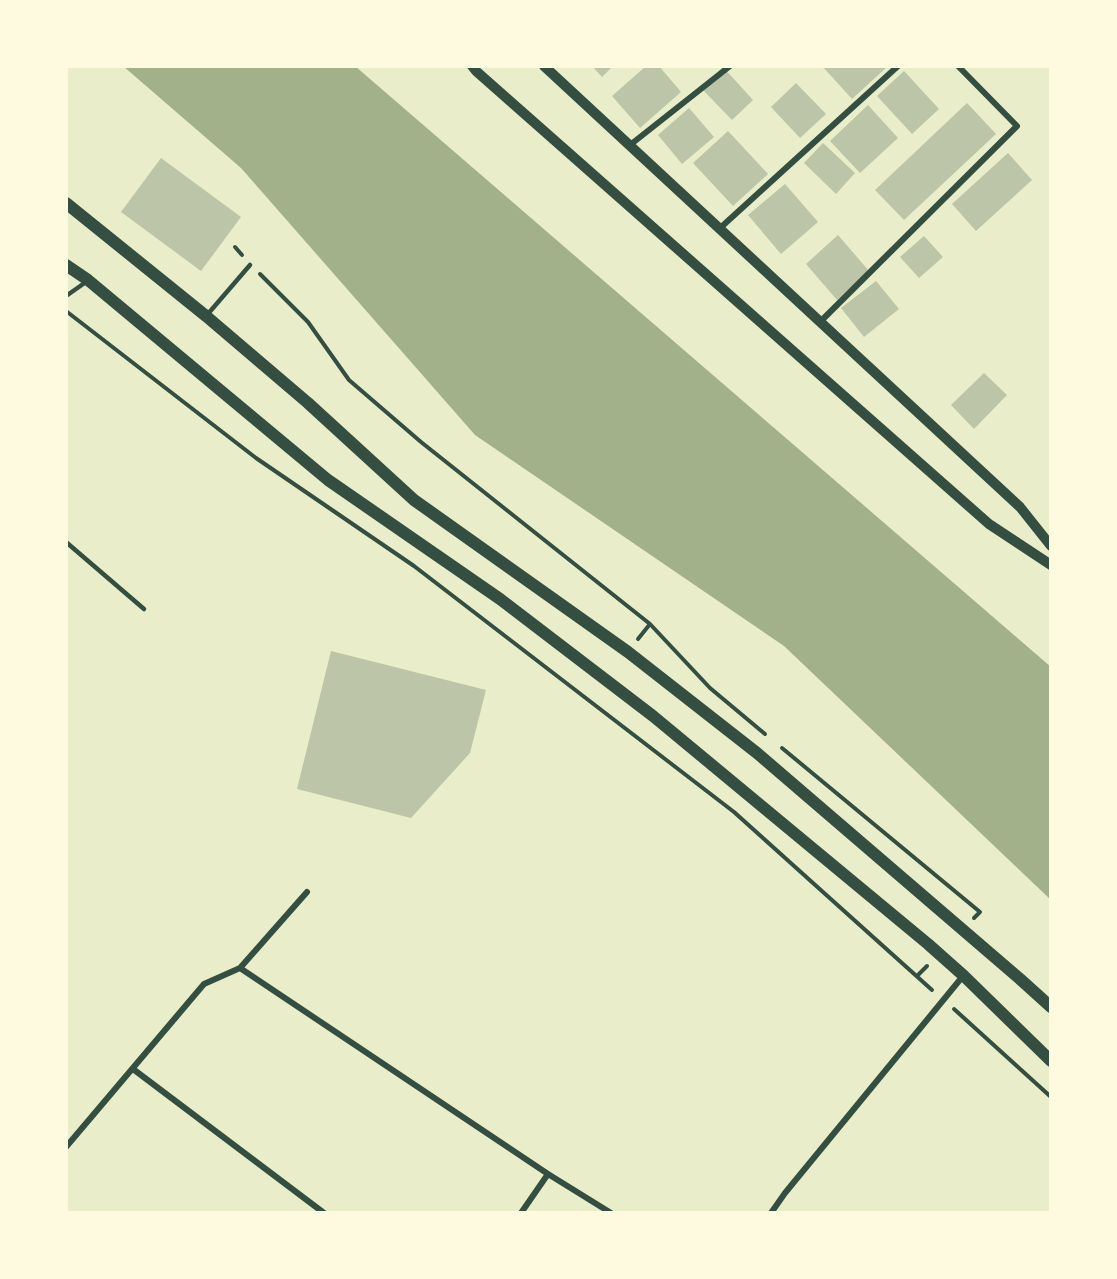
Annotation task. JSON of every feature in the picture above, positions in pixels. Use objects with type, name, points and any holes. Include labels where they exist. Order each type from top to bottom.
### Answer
[{"type":"main road","points":[[66,203],[206,316],[308,403],[414,500],[628,652],[757,753],[1051,1008]]},
{"type":"main road","points":[[66,265],[88,280],[328,480],[500,599],[653,717],[928,944],[1051,1061]]},
{"type":"street","points":[[472,66],[989,524],[1051,565]]},
{"type":"street","points":[[544,66],[1020,507],[1051,546]]},
{"type":"street","points":[[630,145],[730,66]]},
{"type":"street","points":[[719,229],[898,66]]},
{"type":"street","points":[[820,322],[1017,126],[958,66]]},
{"type":"street","points":[[66,1147],[204,984],[240,968],[307,892]]},
{"type":"street","points":[[240,968],[548,1174],[611,1213]]},
{"type":"street","points":[[771,1213],[964,976]]},
{"type":"street","points":[[133,1069],[324,1213]]},
{"type":"street","points":[[520,1213],[548,1174]]},
{"type":"lane","points":[[206,316],[250,265]]},
{"type":"lane","points":[[66,296],[88,280]]},
{"type":"lane","points":[[66,542],[144,609]]},
{"type":"path","points":[[235,247],[250,265],[308,322],[349,380],[421,442],[650,624],[710,688],[773,740]]},
{"type":"path","points":[[66,311],[256,458],[414,566],[734,812],[1051,1097]]},
{"type":"path","points":[[782,748],[980,912]]},
{"type":"shaded area","points":[[123,66],[355,66],[1051,667],[1051,900],[784,646],[475,435],[241,168]]},
{"type":"building","points":[[592,66],[613,66],[602,77]]},
{"type":"building","points":[[646,66],[659,66],[681,92],[640,128],[612,96]]},
{"type":"building","points":[[822,66],[888,66],[852,99]]},
{"type":"building","points":[[723,67],[753,100],[732,120],[701,88]]},
{"type":"building","points":[[904,71],[939,109],[912,134],[877,96]]},
{"type":"building","points":[[796,83],[826,114],[800,138],[771,107]]},
{"type":"building","points":[[967,103],[996,134],[904,220],[875,190]]},
{"type":"building","points":[[868,105],[898,138],[860,173],[830,141]]},
{"type":"building","points":[[689,108],[714,137],[682,164],[658,135]]},
{"type":"building","points":[[728,131],[768,174],[733,206],[693,163]]},
{"type":"building","points":[[823,143],[855,173],[836,194],[804,163]]},
{"type":"building","points":[[1008,153],[1032,180],[976,231],[952,204]]},
{"type":"building","points":[[161,158],[241,217],[201,271],[121,212]]},
{"type":"building","points":[[785,184],[818,222],[781,254],[748,215]]},
{"type":"building","points":[[838,235],[869,271],[837,300],[806,264]]},
{"type":"building","points":[[924,236],[943,257],[919,278],[900,257]]},
{"type":"building","points":[[876,281],[899,309],[864,337],[841,308]]},
{"type":"building","points":[[984,373],[1007,395],[974,429],[951,405]]},
{"type":"building","points":[[331,651],[486,690],[470,753],[411,818],[297,789]]}]
